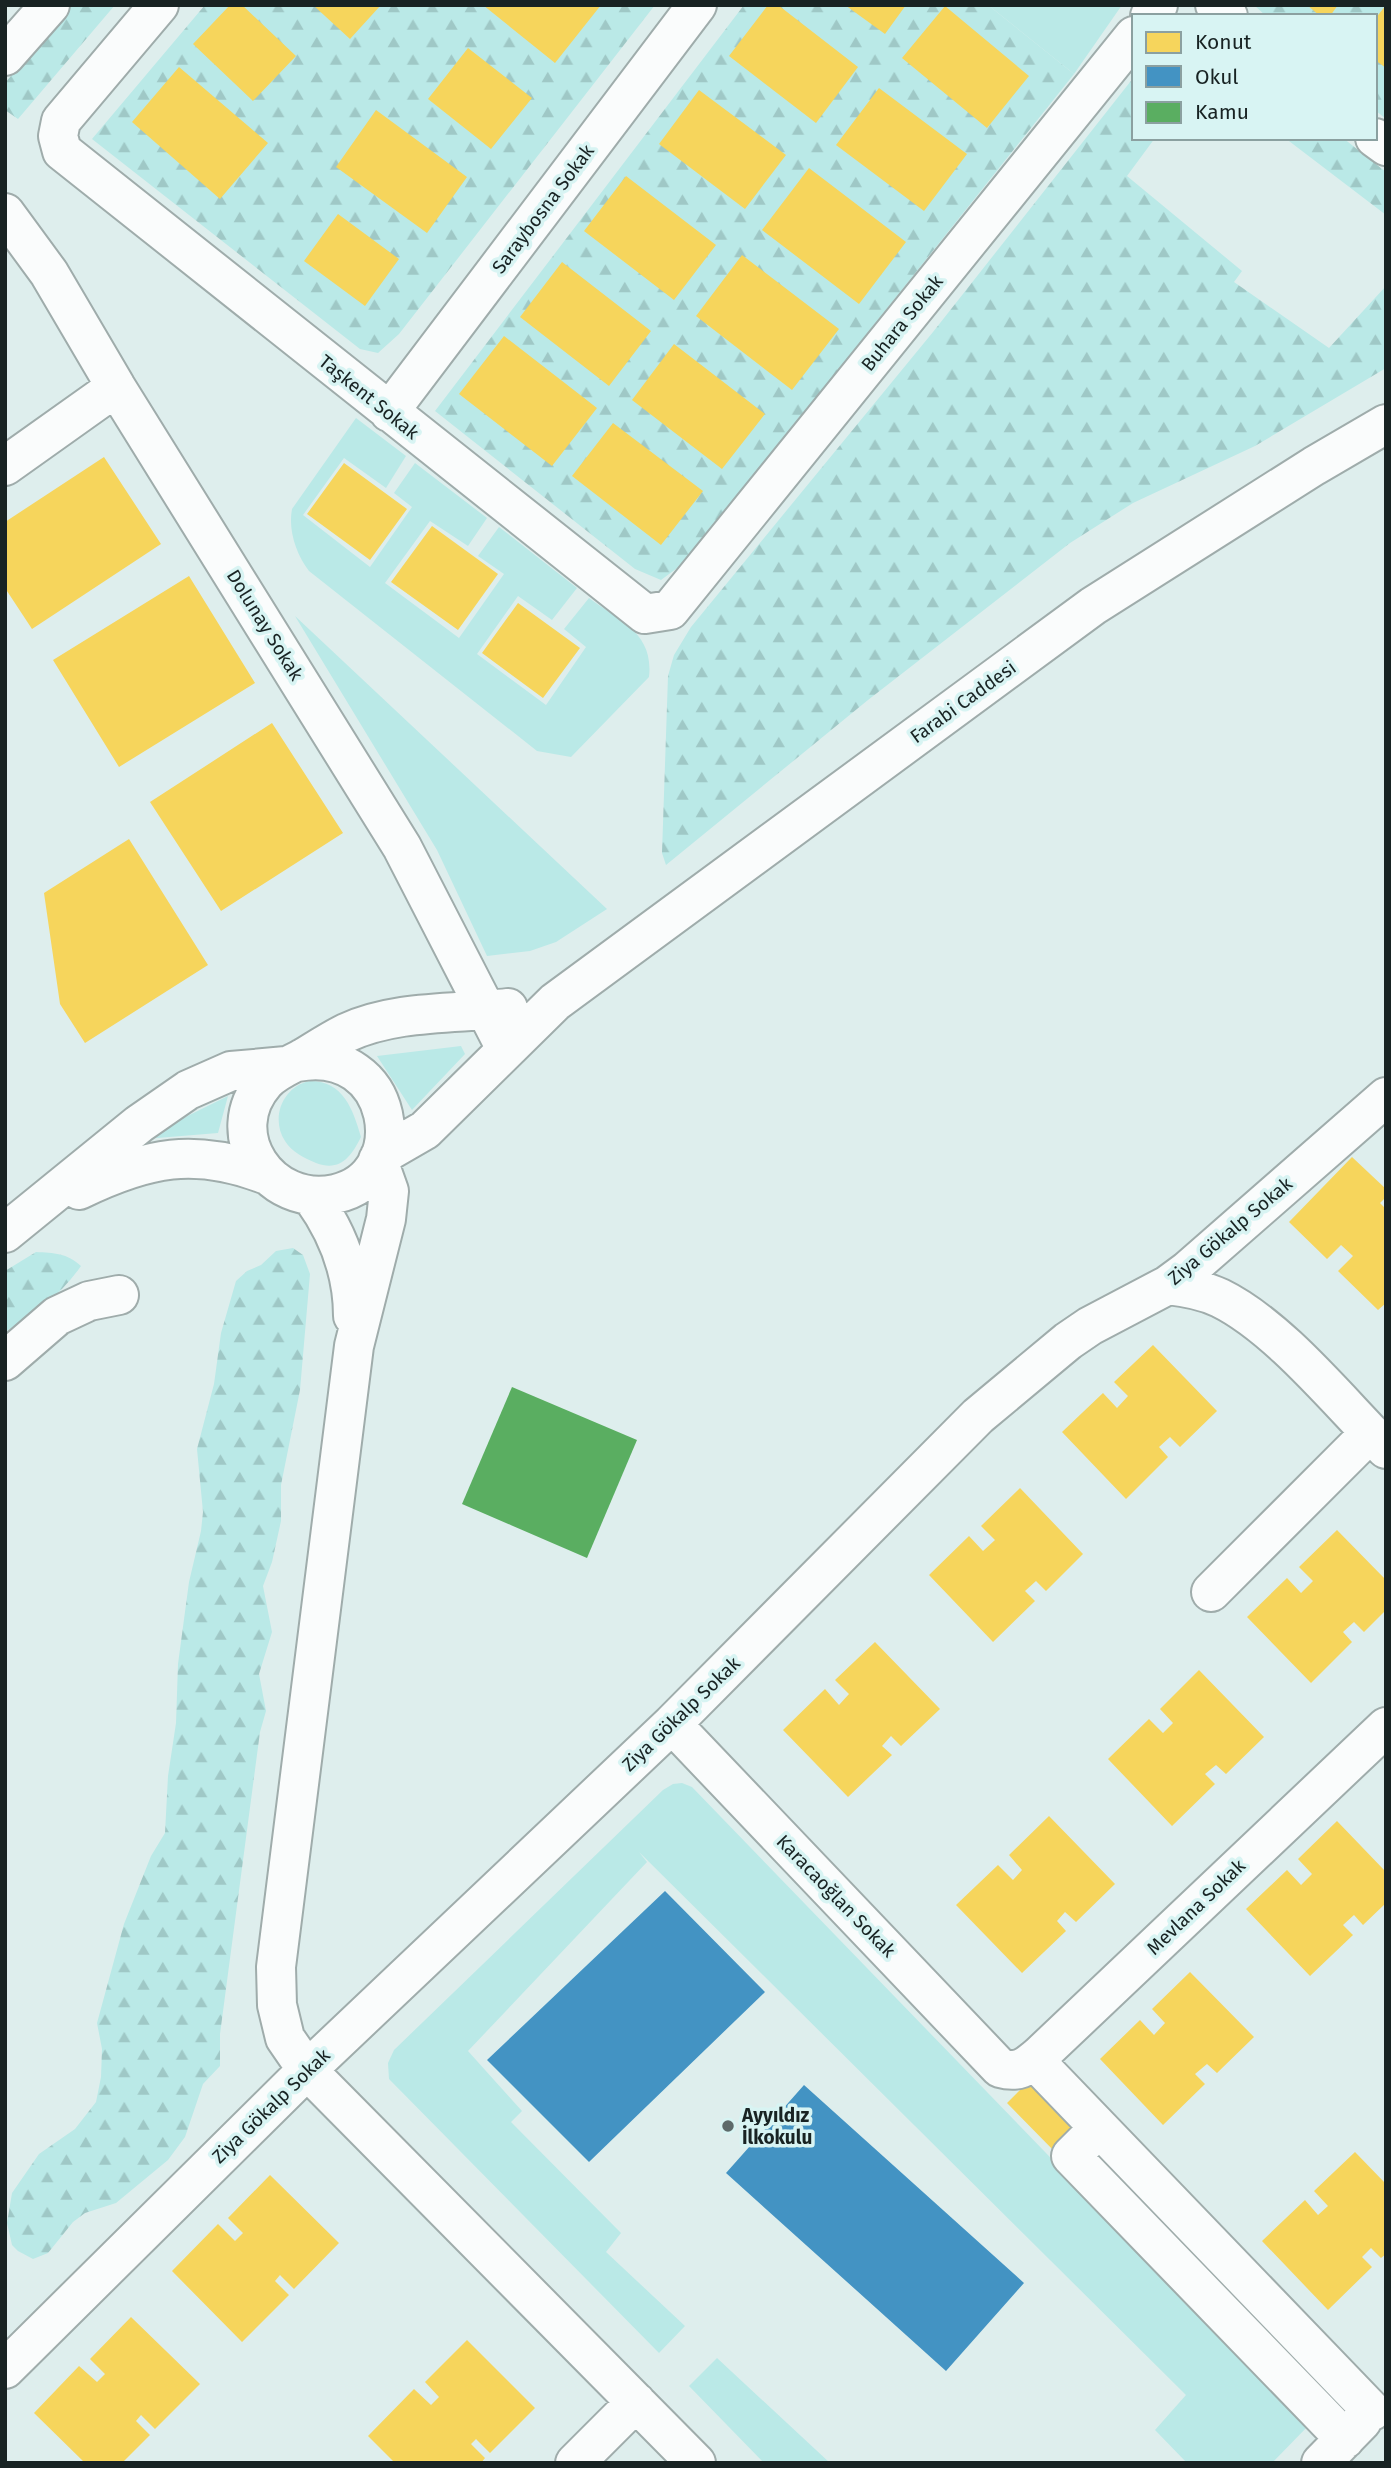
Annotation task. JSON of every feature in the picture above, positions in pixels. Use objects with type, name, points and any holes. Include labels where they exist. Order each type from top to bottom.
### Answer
[{"type":"street","points":[[5,56],[50,5]]},
{"type":"street","name":"Taşkent Sokak","points":[[159,5],[61,121],[58,136],[62,151],[629,604],[645,614],[670,610]]},
{"type":"street","name":"Saraybosna Sokak","points":[[389,412],[696,5]]},
{"type":"street","name":"Buhara Sokak","points":[[670,610],[1132,38]]},
{"type":"street","name":"Dolunay Sokak","points":[[5,213],[49,273],[116,387],[402,847],[439,916],[484,1011],[506,1049]]},
{"type":"street","points":[[5,466],[116,387]]},
{"type":"street","name":"Farabi Caddesi","points":[[379,1158],[425,1130],[555,1002],[1093,606],[1314,466],[1386,424]]},
{"type":"street","points":[[5,1233],[139,1124],[188,1090],[231,1071],[292,1064],[324,1059],[344,1064],[362,1076],[377,1094],[385,1117],[384,1140],[379,1158],[371,1171],[349,1189],[336,1194],[312,1197],[294,1193],[267,1175],[250,1143],[249,1117],[256,1096],[265,1082],[292,1064],[348,1032],[380,1023],[444,1012],[484,1011],[555,1002]]},
{"type":"street","name":"Ziya Gökalp Sokak","points":[[5,2369],[307,2070],[672,1724],[978,1416],[1069,1341],[1168,1285],[1187,1271],[1386,1097]]},
{"type":"street","points":[[5,1233],[111,1174],[145,1163],[165,1159],[200,1158],[226,1161],[267,1175]]},
{"type":"street","points":[[379,1158],[389,1191],[386,1219],[354,1346],[276,1967],[276,2005],[285,2038],[307,2070],[696,2463]]},
{"type":"street","points":[[312,1197],[328,1219],[346,1262],[352,1287],[354,1346]]},
{"type":"street","points":[[1168,1285],[1194,1288],[1251,1317],[1287,1348],[1378,1441],[1211,1592]]},
{"type":"street","points":[[5,1361],[57,1316],[89,1301],[119,1295]]},
{"type":"street","name":"Karacaoğlan Sokak","points":[[672,1724],[1017,2064],[1099,2128],[1232,2266],[1379,2404]]},
{"type":"street","name":"Mevlana Sokak","points":[[1017,2064],[1386,1727]]},
{"type":"street","points":[[1099,2128],[1072,2156],[1204,2293],[1333,2451],[1379,2404]]},
{"type":"street","points":[[1204,2293],[1232,2266]]},
{"type":"street","points":[[575,2463],[636,2402]]},
{"type":"green space","points":[[71,5],[115,5],[18,119],[5,110],[5,83]]},
{"type":"green space","points":[[205,5],[655,5],[399,334],[378,353],[360,349],[92,139]]},
{"type":"green space","points":[[744,5],[988,5],[1074,74],[684,563],[661,580],[635,569],[435,411]]},
{"type":"green space","points":[[988,5],[1122,5],[1074,74]]},
{"type":"green space","points":[[1254,5],[1386,5],[1386,119],[1377,112],[1377,14],[1264,14]]},
{"type":"green space","points":[[1132,80],[1132,140],[1154,140],[1127,176],[1242,271],[1234,282],[1329,348],[1386,286],[1386,368],[1255,446],[1133,503],[1070,543],[868,700],[666,865],[662,853],[668,676],[674,655],[691,627],[933,332]]},
{"type":"green space","points":[[1288,140],[1346,140],[1386,172],[1386,215]]},
{"type":"green space","points":[[356,418],[406,456],[386,488],[344,458],[303,515],[370,567],[412,507],[394,493],[415,463],[487,518],[468,546],[430,521],[385,583],[459,638],[504,574],[478,556],[499,527],[577,588],[552,620],[518,596],[477,654],[546,705],[586,647],[564,629],[589,598],[623,622],[640,639],[646,649],[649,677],[571,757],[537,751],[309,571],[304,564],[292,533],[292,509]]},
{"type":"green space","points":[[295,616],[607,909],[556,942],[530,951],[487,956],[437,850]]},
{"type":"green space","points":[[461,1046],[465,1054],[412,1110],[377,1056]]},
{"type":"green space","points":[[321,1082],[339,1091],[350,1107],[361,1137],[344,1161],[332,1166],[303,1157],[288,1145],[281,1132],[279,1113],[286,1096],[301,1084]]},
{"type":"green space","points":[[228,1096],[218,1133],[145,1139],[155,1132]]},
{"type":"green space","points":[[293,1248],[303,1255],[310,1274],[300,1390],[281,1485],[281,1521],[272,1562],[263,1586],[272,1632],[259,1674],[266,1711],[260,1732],[220,2034],[220,2066],[203,2084],[185,2137],[168,2160],[116,2203],[85,2213],[73,2222],[48,2253],[33,2259],[12,2245],[7,2223],[12,2193],[39,2154],[75,2129],[96,2102],[101,2077],[102,2049],[97,2023],[124,1924],[151,1856],[165,1833],[168,1776],[176,1723],[178,1664],[189,1582],[203,1512],[197,1449],[214,1384],[221,1333],[236,1281],[247,1271],[261,1265],[276,1251]]},
{"type":"green space","points":[[36,1252],[65,1256],[81,1266],[47,1303],[5,1332],[5,1271]]},
{"type":"green space","points":[[682,1783],[692,1787],[1309,2425],[1272,2463],[1187,2463],[1155,2430],[1186,2395],[639,1852],[647,1862],[468,2051],[522,2111],[511,2122],[621,2233],[606,2252],[685,2326],[659,2353],[389,2079],[388,2063],[394,2050],[663,1790],[673,1784]]},
{"type":"green space","points":[[717,2358],[830,2463],[764,2463],[689,2386]]},
{"type":"building: Konut","points":[[230,5],[242,5],[296,56],[253,101],[193,44]]},
{"type":"building: Konut","points":[[313,5],[381,5],[350,39]]},
{"type":"building: Konut","points":[[483,5],[601,5],[555,63]]},
{"type":"building: Konut","points":[[768,5],[778,5],[858,67],[816,123],[729,56]]},
{"type":"building: Konut","points":[[845,5],[906,5],[885,34]]},
{"type":"building: Konut","points":[[1307,5],[1338,5],[1331,14],[1318,14]]},
{"type":"building: Konut","points":[[1386,5],[1386,68],[1377,61],[1377,16]]},
{"type":"building: Konut","points":[[945,6],[1029,76],[987,128],[902,58]]},
{"type":"building: Konut","points":[[468,48],[532,98],[491,149],[428,99]]},
{"type":"building: Konut","points":[[179,67],[268,143],[220,199],[132,122]]},
{"type":"building: Konut","points":[[879,88],[967,154],[924,211],[836,145]]},
{"type":"building: Konut","points":[[699,90],[786,155],[745,209],[659,144]]},
{"type":"building: Konut","points":[[376,110],[467,177],[427,233],[336,167]]},
{"type":"building: Konut","points":[[809,168],[906,242],[859,304],[762,230]]},
{"type":"building: Konut","points":[[626,176],[716,245],[674,300],[584,231]]},
{"type":"building: Konut","points":[[338,214],[399,259],[365,306],[304,261]]},
{"type":"building: Konut","points":[[742,255],[839,329],[792,390],[696,316]]},
{"type":"building: Konut","points":[[562,262],[651,331],[609,386],[520,317]]},
{"type":"building: Konut","points":[[504,336],[597,408],[552,466],[459,394]]},
{"type":"building: Konut","points":[[674,344],[765,414],[722,469],[632,400]]},
{"type":"building: Konut","points":[[613,423],[703,491],[661,545],[572,476]]},
{"type":"building: Konut","points":[[104,457],[161,544],[32,629],[5,588],[5,522]]},
{"type":"building: Konut","points":[[344,463],[407,509],[370,560],[307,514]]},
{"type":"building: Konut","points":[[432,526],[498,574],[458,630],[391,582]]},
{"type":"building: Konut","points":[[189,576],[255,683],[119,767],[53,660]]},
{"type":"building: Konut","points":[[518,603],[580,648],[543,698],[482,653]]},
{"type":"building: Konut","points":[[272,723],[343,833],[221,911],[150,802]]},
{"type":"building: Konut","points":[[129,839],[208,965],[85,1043],[60,1004],[44,893]]},
{"type":"building: Konut","points":[[1352,1157],[1386,1189],[1386,1197],[1380,1203],[1386,1209],[1386,1303],[1378,1310],[1338,1271],[1353,1256],[1341,1245],[1327,1259],[1289,1222]]},
{"type":"building: Konut","points":[[1153,1345],[1217,1411],[1180,1447],[1170,1437],[1159,1447],[1168,1457],[1126,1499],[1062,1432],[1103,1393],[1117,1408],[1128,1396],[1114,1382]]},
{"type":"building: Konut","points":[[1020,1488],[1083,1554],[1046,1591],[1036,1581],[1025,1591],[1035,1601],[993,1642],[929,1575],[969,1536],[983,1551],[995,1540],[981,1526]]},
{"type":"building: Konut","points":[[1337,1530],[1386,1580],[1386,1610],[1364,1632],[1354,1622],[1343,1632],[1352,1642],[1311,1683],[1247,1617],[1287,1578],[1301,1593],[1313,1581],[1299,1567]]},
{"type":"building: Konut","points":[[875,1642],[940,1709],[901,1746],[891,1736],[882,1746],[892,1755],[848,1797],[783,1730],[825,1689],[839,1705],[849,1694],[835,1680]]},
{"type":"building: Konut","points":[[1199,1670],[1264,1737],[1226,1774],[1216,1765],[1205,1774],[1215,1784],[1172,1826],[1108,1759],[1149,1719],[1163,1733],[1173,1723],[1160,1709]]},
{"type":"building: Konut","points":[[1049,1816],[1115,1884],[1076,1922],[1065,1912],[1057,1921],[1066,1931],[1022,1973],[956,1905],[998,1865],[1013,1880],[1022,1870],[1009,1855]]},
{"type":"building: Konut","points":[[1337,1821],[1386,1872],[1386,1903],[1363,1925],[1354,1915],[1343,1925],[1353,1935],[1310,1976],[1246,1909],[1287,1870],[1301,1885],[1312,1874],[1298,1859]]},
{"type":"building: Konut","points":[[1190,1972],[1254,2037],[1217,2073],[1207,2064],[1195,2074],[1205,2084],[1163,2125],[1100,2059],[1140,2020],[1154,2035],[1165,2023],[1152,2009]]},
{"type":"building: Konut","points":[[1032,2078],[1082,2129],[1057,2154],[1007,2103]]},
{"type":"building: Konut","points":[[1355,2152],[1386,2184],[1386,2254],[1381,2258],[1371,2248],[1362,2257],[1372,2267],[1328,2310],[1262,2241],[1305,2200],[1318,2215],[1328,2206],[1314,2191]]},
{"type":"building: Konut","points":[[270,2175],[339,2243],[294,2289],[280,2275],[275,2281],[289,2295],[242,2342],[172,2271],[218,2224],[235,2241],[243,2233],[228,2218]]},
{"type":"building: Konut","points":[[131,2317],[200,2384],[155,2429],[141,2415],[136,2421],[150,2435],[122,2463],[85,2463],[34,2413],[79,2366],[97,2382],[105,2374],[90,2359]]},
{"type":"building: Konut","points":[[467,2340],[535,2408],[490,2453],[476,2439],[471,2444],[485,2458],[481,2463],[395,2463],[368,2436],[414,2389],[431,2405],[439,2397],[425,2382]]},
{"type":"building: Okul","points":[[665,1891],[765,1992],[589,2162],[487,2060]]},
{"type":"building: Okul","points":[[804,2085],[1024,2283],[946,2371],[726,2173]]},
{"type":"building: Kamu","points":[[512,1387],[637,1440],[587,1558],[462,1504]]},
{"type":"place","name":"Ayyıldız İlkokulu","points":[[728,2126]]}]
